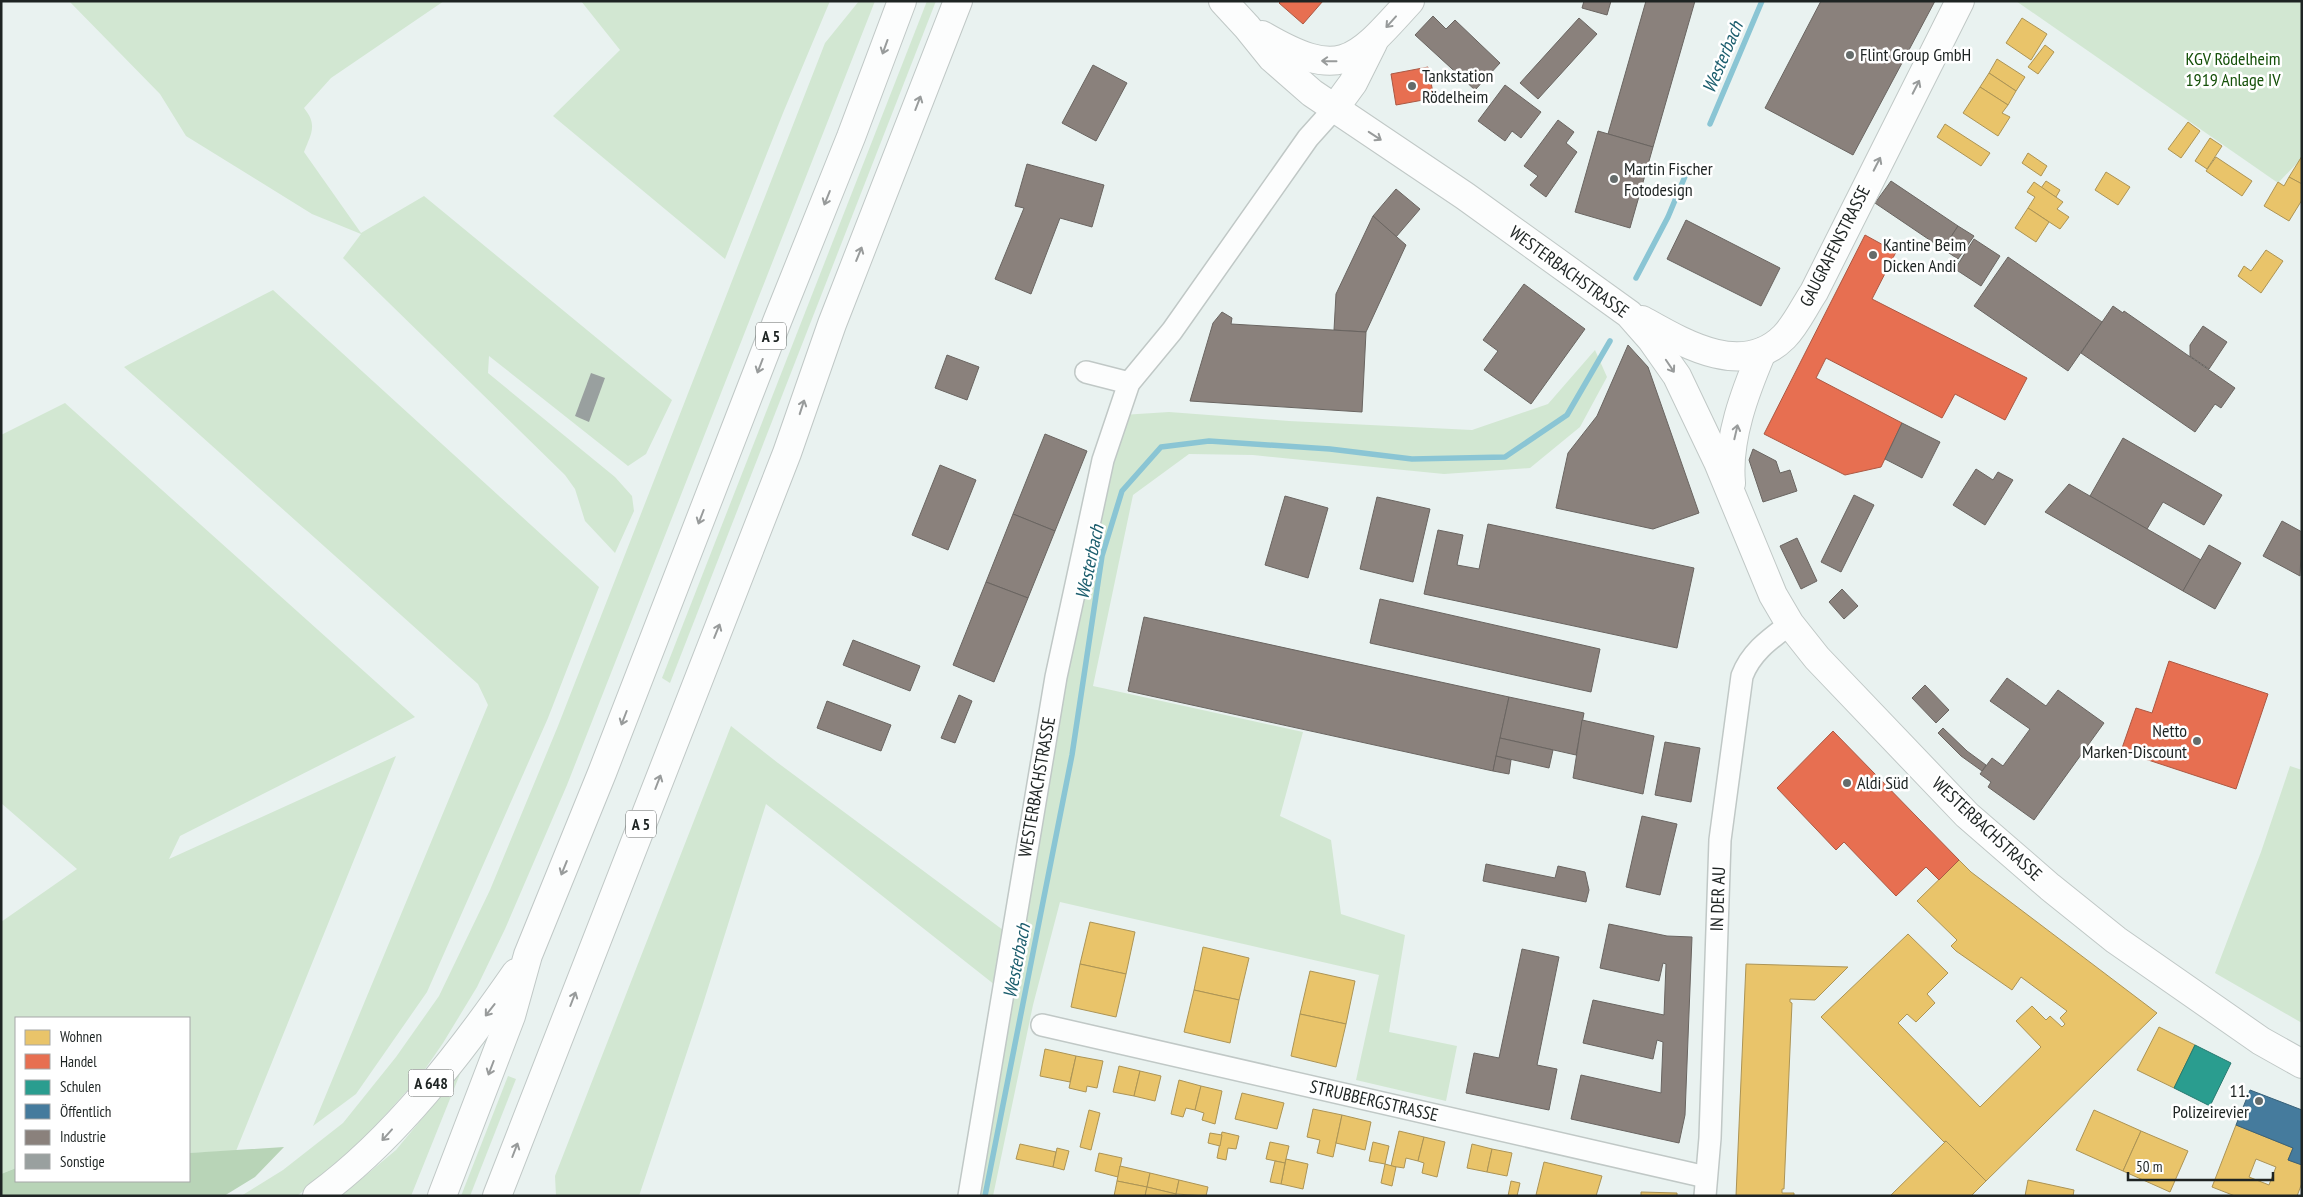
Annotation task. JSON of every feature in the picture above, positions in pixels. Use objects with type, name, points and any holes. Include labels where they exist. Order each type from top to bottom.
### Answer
[{"type":"main road","name":"A 5","points":[[442,1196],[511,1016],[528,955],[613,746],[778,319],[852,138],[902,1]]},
{"type":"main road","name":"A 5","points":[[497,1196],[787,453],[832,324],[958,1]]},
{"type":"main road","name":"WESTERBACHSTRASSE","points":[[1223,1],[1290,76],[1334,109],[1465,196],[1629,314],[1651,339],[1677,376],[1698,417],[1773,595],[1790,624],[1817,658],[1967,815],[2050,888],[2116,940],[2261,1041],[2302,1064]]},
{"type":"main road","points":[[1334,109],[1353,83],[1373,43],[1410,1]]},
{"type":"main road","name":"GAUGRAFENSTRASSE","points":[[1629,314],[1680,340],[1718,355],[1746,356],[1762,352],[1773,346],[1790,331],[1814,292],[1960,1]]},
{"type":"main road","points":[[1247,27],[1302,57],[1328,62],[1350,58],[1373,43]]},
{"type":"main road","name":"WESTERBACHSTRASSE","points":[[1733,497],[1731,478],[1732,448],[1746,392],[1762,352]]},
{"type":"main road","name":"A 648","points":[[317,1196],[382,1140],[405,1115],[495,1004],[528,955]]},
{"type":"street","name":"WESTERBACHSTRASSE","points":[[969,1196],[1056,676],[1103,460],[1129,383],[1172,331],[1308,138],[1334,109]]},
{"type":"street","points":[[1086,372],[1129,383]]},
{"type":"street","name":"IN DER AU","points":[[1706,1186],[1710,1138],[1720,840],[1742,676],[1747,663],[1755,652],[1790,624]]},
{"type":"street","name":"STRUBBERGSTRASSE","points":[[1042,1025],[1706,1186]]},
{"type":"green space","points":[[69,1],[444,1],[331,78],[304,108],[311,120],[312,130],[304,152],[361,233],[424,196],[672,400],[646,454],[628,466],[489,356],[488,373],[615,477],[632,496],[634,511],[615,553],[585,521],[575,489],[565,475],[343,258],[361,234],[312,214],[186,136],[160,94]]},
{"type":"green space","points":[[581,1],[830,1],[725,259],[553,116],[620,50]]},
{"type":"green space","points":[[859,1],[875,1],[567,785],[505,929],[477,987],[421,1075],[354,1150],[297,1196],[241,1196],[283,1170],[343,1123],[396,1057],[439,996],[490,890],[558,726],[825,43]]},
{"type":"green space","points":[[927,1],[936,1],[670,683],[662,678]]},
{"type":"green space","name":"KGV Rödelheim 1919 Anlage IV","points":[[2016,1],[2302,1],[2302,158],[2278,183]]},
{"type":"green space","points":[[273,290],[599,587],[548,718],[427,992],[356,1094],[313,1126],[488,705],[478,684],[124,367]]},
{"type":"green space","points":[[1595,350],[1607,377],[1580,427],[1530,468],[1444,474],[1253,455],[1189,454],[1133,495],[1093,686],[1303,732],[1280,816],[1331,840],[1341,914],[1405,935],[1389,1032],[1457,1046],[1446,1101],[1356,1080],[1379,975],[1060,902],[1033,1005],[993,1196],[959,1196],[995,985],[766,804],[702,1007],[639,1196],[556,1196],[555,1176],[731,726],[1003,930],[1099,450],[1122,415],[1169,412],[1289,421],[1472,430],[1548,404]]},
{"type":"green space","points":[[65,403],[415,717],[180,836],[169,859],[396,756],[236,1151],[190,1153],[190,1017],[15,1017],[15,1168],[1,1174],[1,922],[77,869],[1,803],[1,435]]},
{"type":"green space","points":[[2290,766],[2302,770],[2302,1023],[2215,973],[2261,852]]},
{"type":"green space","points":[[464,1064],[411,1196],[341,1196],[396,1150],[440,1097]]},
{"type":"green space","points":[[508,1076],[516,1079],[470,1196],[461,1196]]},
{"type":"green space","points":[[284,1147],[255,1177],[224,1196],[1,1196],[1,1174],[15,1168],[15,1182],[190,1182],[190,1153]]},
{"type":"building: Wohnen","points":[[2022,18],[2047,34],[2031,60],[2006,43]]},
{"type":"building: Wohnen","points":[[2045,45],[2054,52],[2038,74],[2028,67]]},
{"type":"building: Wohnen","points":[[1997,59],[2025,77],[2016,91],[1989,73]]},
{"type":"building: Wohnen","points":[[1989,73],[2016,91],[2008,105],[1980,87]]},
{"type":"building: Wohnen","points":[[1980,87],[2008,105],[2002,113],[2010,117],[1998,136],[1963,113]]},
{"type":"building: Wohnen","points":[[2188,122],[2200,131],[2181,158],[2168,149]]},
{"type":"building: Wohnen","points":[[1945,124],[1990,153],[1981,166],[1937,137]]},
{"type":"building: Wohnen","points":[[2210,138],[2222,146],[2207,169],[2195,161]]},
{"type":"building: Wohnen","points":[[2028,153],[2047,166],[2041,176],[2022,163]]},
{"type":"building: Wohnen","points":[[2302,156],[2302,184],[2289,177]]},
{"type":"building: Wohnen","points":[[2216,157],[2252,181],[2242,196],[2206,171]]},
{"type":"building: Wohnen","points":[[2106,172],[2130,187],[2118,205],[2095,190]]},
{"type":"building: Wohnen","points":[[2289,177],[2302,184],[2302,200],[2289,221],[2264,206],[2278,182],[2284,186]]},
{"type":"building: Wohnen","points":[[2046,181],[2060,190],[2056,197],[2041,188]]},
{"type":"building: Wohnen","points":[[2034,182],[2063,202],[2057,209],[2069,217],[2060,229],[2028,208],[2035,197],[2027,192]]},
{"type":"building: Wohnen","points":[[2028,208],[2049,222],[2036,242],[2015,228]]},
{"type":"building: Wohnen","points":[[2266,250],[2283,261],[2261,293],[2238,276],[2244,266],[2251,271]]},
{"type":"building: Wohnen","points":[[1959,860],[1971,872],[2157,1013],[1986,1181],[1946,1141],[1944,1142],[1821,1017],[1908,934],[1948,973],[1927,994],[1935,1003],[1916,1022],[1907,1014],[1898,1023],[1980,1107],[2041,1047],[2016,1021],[2032,1006],[2046,1020],[2050,1016],[2062,1027],[2065,1024],[2060,1018],[2067,1011],[2021,977],[2012,990],[1956,951],[1951,946],[1957,940],[1917,901]]},
{"type":"building: Wohnen","points":[[1090,922],[1135,932],[1126,974],[1080,964]]},
{"type":"building: Wohnen","points":[[1203,947],[1249,958],[1239,1000],[1194,990]]},
{"type":"building: Wohnen","points":[[1080,964],[1126,974],[1116,1017],[1071,1007]]},
{"type":"building: Wohnen","points":[[1746,964],[1848,967],[1815,1000],[1790,999],[1792,1003],[1784,1189],[1782,1189],[1782,1193],[1794,1193],[1794,1196],[1736,1196]]},
{"type":"building: Wohnen","points":[[1310,971],[1355,981],[1346,1024],[1300,1014]]},
{"type":"building: Wohnen","points":[[1194,990],[1239,1000],[1230,1043],[1184,1032]]},
{"type":"building: Wohnen","points":[[1300,1014],[1346,1024],[1336,1067],[1291,1056]]},
{"type":"building: Wohnen","points":[[2159,1027],[2195,1045],[2174,1088],[2137,1070]]},
{"type":"building: Wohnen","points":[[1045,1049],[1076,1056],[1070,1082],[1040,1076]]},
{"type":"building: Wohnen","points":[[1076,1056],[1103,1061],[1097,1088],[1087,1086],[1086,1092],[1069,1088]]},
{"type":"building: Wohnen","points":[[1119,1066],[1140,1071],[1134,1096],[1113,1092]]},
{"type":"building: Wohnen","points":[[1140,1071],[1161,1076],[1155,1101],[1134,1096]]},
{"type":"building: Wohnen","points":[[1179,1080],[1201,1086],[1195,1110],[1186,1108],[1183,1117],[1171,1114]]},
{"type":"building: Wohnen","points":[[1201,1086],[1222,1091],[1215,1124],[1202,1120],[1204,1113],[1195,1110]]},
{"type":"building: Wohnen","points":[[1242,1093],[1284,1103],[1277,1129],[1235,1119]]},
{"type":"building: Wohnen","points":[[1313,1109],[1342,1115],[1333,1157],[1317,1153],[1320,1140],[1307,1137]]},
{"type":"building: Wohnen","points":[[1089,1110],[1100,1113],[1091,1150],[1080,1147]]},
{"type":"building: Wohnen","points":[[2094,1110],[2141,1131],[2123,1171],[2076,1150]]},
{"type":"building: Wohnen","points":[[1342,1115],[1371,1122],[1365,1150],[1336,1143]]},
{"type":"building: Wohnen","points":[[2236,1125],[2293,1148],[2288,1160],[2302,1165],[2302,1183],[2297,1196],[2235,1196],[2212,1187]],"holes":[[[2256,1159],[2276,1167],[2269,1185],[2249,1177]]]},
{"type":"building: Wohnen","points":[[1399,1131],[1424,1137],[1418,1161],[1406,1158],[1404,1168],[1391,1166]]},
{"type":"building: Wohnen","points":[[2141,1131],[2188,1151],[2170,1192],[2123,1171]]},
{"type":"building: Wohnen","points":[[1222,1132],[1239,1136],[1236,1149],[1228,1148],[1226,1160],[1217,1158]]},
{"type":"building: Wohnen","points":[[1210,1133],[1222,1135],[1220,1146],[1208,1143]]},
{"type":"building: Wohnen","points":[[1424,1137],[1445,1142],[1437,1177],[1422,1173],[1424,1163],[1418,1161]]},
{"type":"building: Wohnen","points":[[1946,1141],[1986,1181],[1971,1196],[1890,1196]]},
{"type":"building: Wohnen","points":[[1270,1142],[1289,1146],[1285,1163],[1266,1159]]},
{"type":"building: Wohnen","points":[[1373,1142],[1389,1146],[1385,1164],[1369,1161]]},
{"type":"building: Wohnen","points":[[1020,1144],[1056,1152],[1053,1167],[1016,1159]]},
{"type":"building: Wohnen","points":[[1472,1144],[1492,1149],[1487,1172],[1467,1168]]},
{"type":"building: Wohnen","points":[[1057,1148],[1069,1151],[1064,1170],[1053,1167]]},
{"type":"building: Wohnen","points":[[1492,1149],[1512,1153],[1507,1176],[1487,1172]]},
{"type":"building: Wohnen","points":[[1099,1153],[1122,1158],[1118,1177],[1095,1171]]},
{"type":"building: Wohnen","points":[[1286,1159],[1308,1164],[1303,1189],[1281,1184]]},
{"type":"building: Wohnen","points":[[1275,1161],[1285,1163],[1281,1184],[1270,1182]]},
{"type":"building: Wohnen","points":[[1544,1162],[1602,1176],[1596,1196],[1536,1195]]},
{"type":"building: Wohnen","points":[[1385,1164],[1396,1167],[1392,1186],[1381,1183]]},
{"type":"building: Wohnen","points":[[1120,1166],[1150,1173],[1147,1187],[1117,1181]]},
{"type":"building: Wohnen","points":[[1150,1173],[1179,1180],[1176,1194],[1147,1187]]},
{"type":"building: Wohnen","points":[[1179,1180],[1208,1187],[1206,1196],[1176,1194]]},
{"type":"building: Wohnen","points":[[2028,1180],[2074,1190],[2073,1196],[2025,1196]]},
{"type":"building: Wohnen","points":[[1117,1181],[1147,1187],[1145,1196],[1114,1196]]},
{"type":"building: Wohnen","points":[[1511,1181],[1520,1183],[1517,1196],[1508,1196]]},
{"type":"building: Wohnen","points":[[1147,1187],[1176,1194],[1176,1196],[1145,1196]]},
{"type":"building: Wohnen","points":[[1641,1192],[1677,1193],[1677,1196],[1641,1196]]},
{"type":"building: Handel","points":[[1281,1],[1323,1],[1303,24],[1279,3]]},
{"type":"building: Handel","name":"Tankstation Rödelheim","points":[[1428,67],[1434,98],[1396,105],[1391,74]]},
{"type":"building: Handel","points":[[1865,235],[1896,252],[1872,299],[2027,378],[2005,420],[1955,394],[1942,418],[1826,358],[1816,378],[1902,423],[1881,467],[1845,475],[1764,434]]},
{"type":"building: Handel","points":[[2169,661],[2268,694],[2236,789],[2121,751],[2136,708],[2152,713]]},
{"type":"building: Handel","points":[[1833,731],[1959,860],[1939,880],[1926,867],[1896,896],[1844,842],[1836,850],[1777,788]]},
{"type":"building: Schulen","points":[[2195,1045],[2231,1063],[2210,1106],[2174,1088]]},
{"type":"building: Öffentlich","points":[[2250,1090],[2302,1110],[2302,1165],[2288,1160],[2293,1148],[2236,1125]]},
{"type":"building: Industrie","points":[[1584,1],[1611,1],[1607,15],[1582,8]]},
{"type":"building: Industrie","points":[[1646,1],[1695,1],[1653,147],[1608,134]]},
{"type":"building: Industrie","name":"Flint Group GmbH","points":[[1821,1],[1935,1],[1853,155],[1765,108]]},
{"type":"building: Industrie","points":[[1433,16],[1446,29],[1455,20],[1500,63],[1475,90],[1415,35]]},
{"type":"building: Industrie","points":[[1579,18],[1597,34],[1538,99],[1520,83]]},
{"type":"building: Industrie","points":[[1093,65],[1127,83],[1096,141],[1062,123]]},
{"type":"building: Industrie","points":[[1505,85],[1541,112],[1521,138],[1512,131],[1505,141],[1478,121]]},
{"type":"building: Industrie","points":[[1558,120],[1574,132],[1566,143],[1577,152],[1546,197],[1530,185],[1538,176],[1524,166]]},
{"type":"building: Industrie","name":"Martin Fischer Fotodesign","points":[[1598,131],[1653,147],[1630,228],[1575,212]]},
{"type":"building: Industrie","points":[[1027,164],[1104,185],[1092,227],[1060,218],[1031,294],[995,279],[1024,208],[1015,206]]},
{"type":"building: Industrie","points":[[1891,181],[1958,226],[1943,249],[1875,203]]},
{"type":"building: Industrie","points":[[1396,189],[1420,209],[1396,237],[1373,216]]},
{"type":"building: Industrie","points":[[1373,216],[1406,245],[1366,332],[1334,330],[1336,294]]},
{"type":"building: Industrie","points":[[1686,220],[1780,268],[1761,306],[1667,259]]},
{"type":"building: Industrie","points":[[1958,226],[1974,236],[1958,259],[1943,249]]},
{"type":"building: Industrie","points":[[1974,239],[2000,256],[1981,286],[1955,269]]},
{"type":"building: Industrie","points":[[2008,257],[2102,322],[2068,371],[1974,306]]},
{"type":"building: Industrie","points":[[1524,284],[1585,329],[1531,404],[1484,370],[1498,351],[1483,340]]},
{"type":"building: Industrie","points":[[2113,306],[2123,313],[2124,311],[2235,388],[2221,408],[2215,404],[2195,432],[2081,353]]},
{"type":"building: Industrie","points":[[1222,312],[1232,318],[1231,324],[1366,332],[1362,412],[1190,401],[1213,323]]},
{"type":"building: Industrie","points":[[2203,326],[2227,342],[2209,369],[2190,356],[2190,345]]},
{"type":"building: Industrie","points":[[1628,345],[1648,367],[1699,513],[1653,529],[1556,508],[1568,453],[1597,416]]},
{"type":"building: Industrie","points":[[947,355],[979,367],[967,400],[935,388]]},
{"type":"building: Industrie","points":[[1902,423],[1940,442],[1922,478],[1885,459]]},
{"type":"building: Industrie","points":[[1045,434],[1087,451],[1055,531],[1013,514]]},
{"type":"building: Industrie","points":[[2123,438],[2222,495],[2204,525],[2163,502],[2147,529],[2090,496]]},
{"type":"building: Industrie","points":[[1753,449],[1776,461],[1780,473],[1790,470],[1797,491],[1763,502],[1749,460]]},
{"type":"building: Industrie","points":[[940,465],[976,480],[948,550],[912,535]]},
{"type":"building: Industrie","points":[[1976,469],[1993,480],[1998,472],[2013,480],[1985,525],[1953,505]]},
{"type":"building: Industrie","points":[[2069,484],[2201,560],[2183,591],[2045,512]]},
{"type":"building: Industrie","points":[[1854,495],[1874,505],[1841,572],[1821,562]]},
{"type":"building: Industrie","points":[[1285,496],[1328,508],[1308,578],[1265,565]]},
{"type":"building: Industrie","points":[[1377,497],[1430,509],[1413,582],[1360,569]]},
{"type":"building: Industrie","points":[[1013,514],[1055,531],[1028,598],[986,582]]},
{"type":"building: Industrie","points":[[2282,521],[2302,532],[2300,576],[2263,556]]},
{"type":"building: Industrie","points":[[1488,524],[1694,568],[1677,648],[1424,594],[1438,530],[1463,535],[1457,565],[1479,569]]},
{"type":"building: Industrie","points":[[1797,538],[1817,581],[1801,589],[1780,546]]},
{"type":"building: Industrie","points":[[2209,545],[2241,563],[2215,609],[2183,591]]},
{"type":"building: Industrie","points":[[986,582],[1028,598],[994,682],[953,665]]},
{"type":"building: Industrie","points":[[1842,589],[1858,606],[1844,619],[1829,602]]},
{"type":"building: Industrie","points":[[1380,599],[1600,649],[1591,692],[1370,643]]},
{"type":"building: Industrie","points":[[1144,617],[1509,697],[1493,771],[1128,691]]},
{"type":"building: Industrie","points":[[853,640],[920,666],[910,691],[843,665]]},
{"type":"building: Industrie","points":[[2007,678],[2046,706],[2058,690],[2104,723],[2034,820],[1988,787],[1991,782],[1980,774],[1992,758],[2003,766],[2030,729],[1990,701]]},
{"type":"building: Industrie","points":[[1925,685],[1949,710],[1936,723],[1912,698]]},
{"type":"building: Industrie","points":[[959,695],[972,701],[955,743],[941,738]]},
{"type":"building: Industrie","points":[[1509,697],[1584,713],[1576,755],[1500,738]]},
{"type":"building: Industrie","points":[[827,701],[891,725],[881,751],[817,728]]},
{"type":"building: Industrie","points":[[1582,720],[1654,736],[1643,794],[1573,778]]},
{"type":"building: Industrie","points":[[1943,728],[1967,751],[1986,765],[1982,771],[1961,756],[1938,733]]},
{"type":"building: Industrie","points":[[1500,738],[1553,750],[1549,768],[1496,756]]},
{"type":"building: Industrie","points":[[1665,742],[1700,748],[1691,802],[1655,795]]},
{"type":"building: Industrie","points":[[1496,756],[1511,760],[1509,774],[1493,771]]},
{"type":"building: Industrie","points":[[1642,816],[1677,824],[1660,895],[1626,887]]},
{"type":"building: Industrie","points":[[1486,864],[1555,878],[1558,866],[1585,872],[1589,890],[1586,902],[1483,881]]},
{"type":"building: Industrie","points":[[1609,924],[1667,936],[1692,937],[1685,1115],[1679,1143],[1571,1119],[1581,1075],[1661,1093],[1663,1042],[1657,1040],[1653,1059],[1583,1043],[1593,1000],[1664,1015],[1666,964],[1663,963],[1659,981],[1600,968]]},
{"type":"building: Industrie","points":[[1522,949],[1559,957],[1537,1065],[1557,1069],[1549,1110],[1466,1093],[1474,1053],[1499,1058]]},
{"type":"building: Sonstige","points":[[591,373],[605,378],[589,422],[575,416]]},
{"type":"waterway","name":"Westerbach","points":[[1710,124],[1762,1]]},
{"type":"waterway","name":"Westerbach","points":[[1636,278],[1668,217],[1686,174]]},
{"type":"waterway","name":"Westerbach","points":[[985,1196],[1072,755],[1102,556],[1122,491],[1161,447],[1209,441],[1330,449],[1412,459],[1505,457],[1567,415],[1610,341]]},
{"type":"place","name":"Flint Group GmbH","points":[[1850,55]]},
{"type":"place","name":"Tankstation Rödelheim","points":[[1412,86]]},
{"type":"place","name":"Martin Fischer Fotodesign","points":[[1614,179]]},
{"type":"place","name":"Kantine Beim Dicken Andi","points":[[1873,255]]},
{"type":"place","name":"Netto Marken-Discount","points":[[2197,741]]},
{"type":"place","name":"Aldi Süd","points":[[1847,783]]},
{"type":"place","name":"11. Polizeirevier","points":[[2259,1101]]}]
